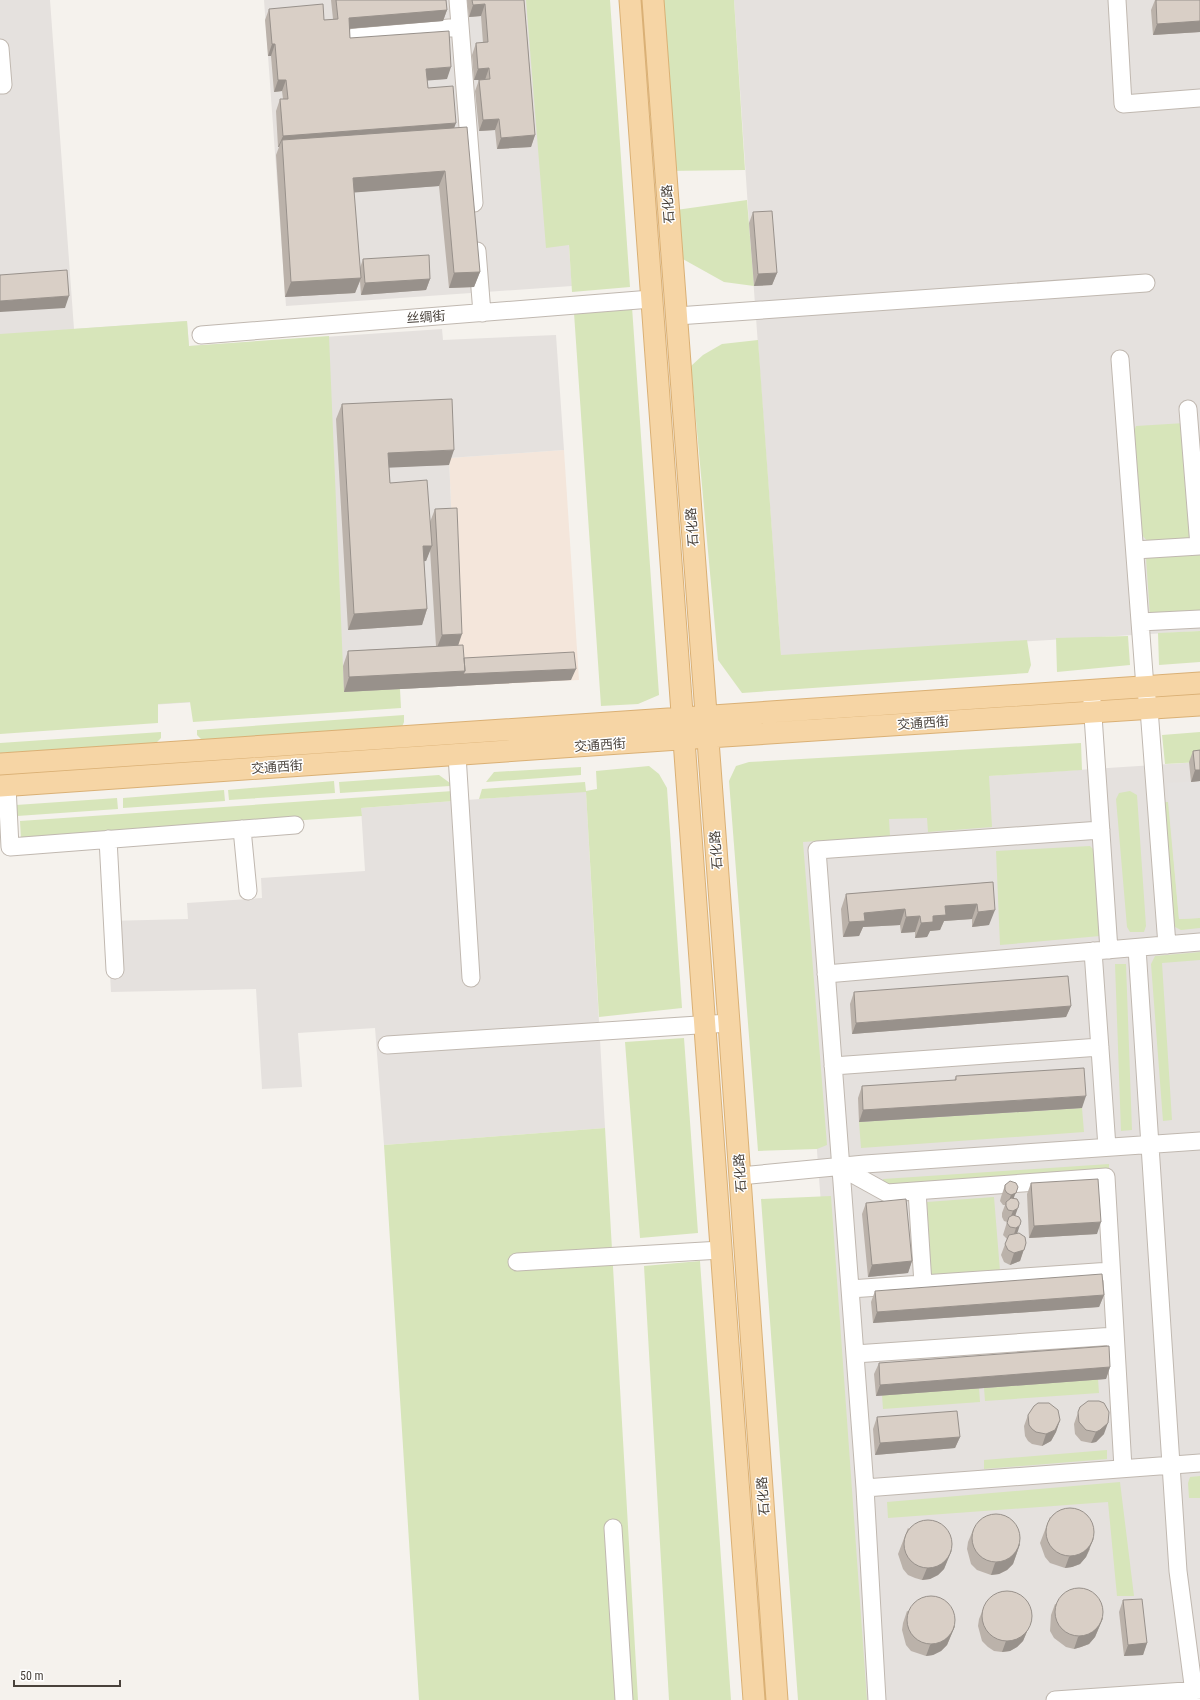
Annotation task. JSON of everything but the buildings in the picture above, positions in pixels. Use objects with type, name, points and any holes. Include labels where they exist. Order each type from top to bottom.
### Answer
[{"type":"main road","name":"石化路","points":[[630,0],[681,718],[754,1700]]},
{"type":"main road","name":"石化路","points":[[653,0],[729,1023],[777,1700]]},
{"type":"main road","name":"交通西街","points":[[0,764],[1200,683]]},
{"type":"main road","name":"交通西街","points":[[3,786],[708,737],[1200,705]]},
{"type":"street","points":[[458,0],[482,313]]},
{"type":"street","points":[[1117,0],[1123,104],[1200,98]]},
{"type":"street","points":[[354,37],[460,27]]},
{"type":"street","points":[[0,48],[3,85],[0,85]]},
{"type":"street","points":[[677,316],[1146,283]]},
{"type":"street","name":"丝绸街","points":[[201,335],[651,299]]},
{"type":"street","points":[[1120,359],[1145,687],[1149,709],[1167,945]]},
{"type":"street","points":[[1135,550],[1199,546],[1188,410]]},
{"type":"street","points":[[1140,622],[1200,619]]},
{"type":"street","points":[[1092,690],[1101,830],[1100,1047],[1107,1148]]},
{"type":"street","points":[[458,755],[471,978]]},
{"type":"street","points":[[3,786],[10,846],[295,825]]},
{"type":"street","points":[[242,829],[248,891]]},
{"type":"street","points":[[877,1700],[865,1488],[817,850],[1101,830]]},
{"type":"street","points":[[108,839],[115,970]]},
{"type":"street","points":[[826,974],[1200,942]]},
{"type":"street","points":[[1055,1700],[1196,1694],[1178,1572],[1137,948]]},
{"type":"street","points":[[387,1045],[729,1023]]},
{"type":"street","points":[[833,1066],[1100,1047]]},
{"type":"street","points":[[740,1176],[840,1167],[1200,1141]]},
{"type":"street","points":[[840,1167],[887,1193],[1106,1177],[1122,1468]]},
{"type":"street","points":[[917,1191],[923,1284]]},
{"type":"street","points":[[518,1262],[721,1250]]},
{"type":"street","points":[[850,1288],[1111,1271]]},
{"type":"street","points":[[854,1354],[1115,1336]]},
{"type":"street","points":[[865,1488],[1200,1463]]},
{"type":"street","points":[[613,1528],[624,1700]]},
{"type":"shaded area","points":[[0,0],[50,0],[74,329],[187,321],[189,346],[442,329],[443,340],[556,335],[564,450],[449,458],[459,686],[344,692],[0,715]]},
{"type":"shaded area","points":[[264,0],[550,0],[572,286],[286,306]]},
{"type":"shaded area","points":[[734,0],[1200,0],[1200,631],[781,656]]},
{"type":"shaded area","points":[[564,450],[579,680],[459,686],[449,458]]},
{"type":"shaded area","points":[[1200,762],[1200,1700],[858,1700],[790,789]]},
{"type":"shaded area","points":[[1200,781],[1200,918],[1179,919],[1167,783]]},
{"type":"shaded area","points":[[586,791],[605,1128],[384,1145],[375,1028],[298,1033],[302,1087],[262,1089],[256,989],[111,992],[107,921],[188,919],[187,903],[262,898],[261,878],[365,871],[361,808]]},
{"type":"green space","points":[[526,0],[610,0],[630,287],[572,292],[569,245],[546,248]]},
{"type":"green space","points":[[657,0],[734,0],[745,170],[666,171]]},
{"type":"green space","points":[[747,200],[754,286],[724,282],[672,253],[669,211]]},
{"type":"green space","points":[[632,307],[659,695],[638,704],[601,706],[574,313]]},
{"type":"green space","points":[[187,321],[189,346],[329,336],[344,691],[400,689],[401,708],[193,722],[190,702],[158,704],[158,723],[0,734],[0,334]]},
{"type":"green space","points":[[758,340],[781,655],[1027,640],[1031,665],[1028,673],[742,693],[718,660],[691,366],[703,355],[722,344]]},
{"type":"green space","points":[[1185,423],[1191,541],[1149,543],[1142,535],[1134,431],[1136,426]]},
{"type":"green space","points":[[1200,554],[1200,612],[1150,616],[1146,558]]},
{"type":"green space","points":[[1200,631],[1200,662],[1159,665],[1158,633]]},
{"type":"green space","points":[[1128,636],[1130,665],[1057,672],[1056,638]]},
{"type":"green space","points":[[404,715],[402,727],[202,740],[197,735],[197,730]]},
{"type":"green space","points":[[161,732],[161,738],[156,743],[0,753],[0,743]]},
{"type":"green space","points":[[1200,732],[1200,762],[1165,764],[1162,735]]},
{"type":"green space","points":[[1081,743],[1082,770],[989,776],[992,827],[928,832],[927,818],[889,819],[890,836],[803,842],[827,1145],[817,1149],[758,1151],[729,781],[736,766],[749,762]]},
{"type":"green space","points":[[649,766],[659,774],[667,788],[682,1008],[599,1017],[586,792],[479,799],[482,789],[585,782],[586,791],[597,789],[596,771]]},
{"type":"green space","points":[[581,767],[581,775],[486,782],[494,772]]},
{"type":"green space","points":[[439,775],[450,783],[450,786],[340,793],[339,782]]},
{"type":"green space","points":[[334,781],[335,793],[229,800],[228,790]]},
{"type":"green space","points":[[224,790],[225,801],[123,808],[123,798]]},
{"type":"green space","points":[[453,791],[454,801],[361,808],[362,816],[21,840],[20,821]]},
{"type":"green space","points":[[1130,791],[1137,795],[1146,926],[1144,932],[1130,932],[1127,927],[1116,799],[1119,793]]},
{"type":"green space","points":[[117,798],[118,809],[17,816],[16,805]]},
{"type":"green space","points":[[1160,802],[1168,802],[1179,919],[1200,918],[1200,928],[1181,930],[1171,925]]},
{"type":"green space","points":[[1090,846],[1095,851],[1100,936],[1000,945],[996,851]]},
{"type":"green space","points":[[1200,952],[1200,960],[1162,963],[1172,1120],[1163,1121],[1151,964],[1155,956]]},
{"type":"green space","points":[[1115,964],[1126,964],[1132,1130],[1121,1131]]},
{"type":"green space","points":[[684,1038],[698,1233],[640,1238],[625,1042]]},
{"type":"green space","points":[[1082,1108],[1084,1132],[861,1148],[859,1122]]},
{"type":"green space","points":[[605,1128],[638,1700],[419,1700],[384,1145]]},
{"type":"green space","points":[[1109,1164],[1109,1171],[884,1186],[883,1179]]},
{"type":"green space","points":[[831,1196],[867,1700],[798,1700],[761,1199]]},
{"type":"green space","points":[[994,1197],[1000,1271],[931,1275],[927,1202]]},
{"type":"green space","points":[[700,1261],[731,1700],[669,1700],[644,1266]]},
{"type":"green space","points":[[1098,1379],[1099,1393],[985,1401],[984,1388]]},
{"type":"green space","points":[[979,1388],[980,1402],[883,1409],[882,1395]]},
{"type":"green space","points":[[1107,1450],[1107,1459],[984,1469],[984,1460]]},
{"type":"green space","points":[[1200,1476],[1200,1498],[1189,1498],[1188,1483],[1190,1477]]},
{"type":"green space","points":[[1120,1482],[1134,1596],[1117,1596],[1108,1502],[888,1518],[887,1502]]}]
